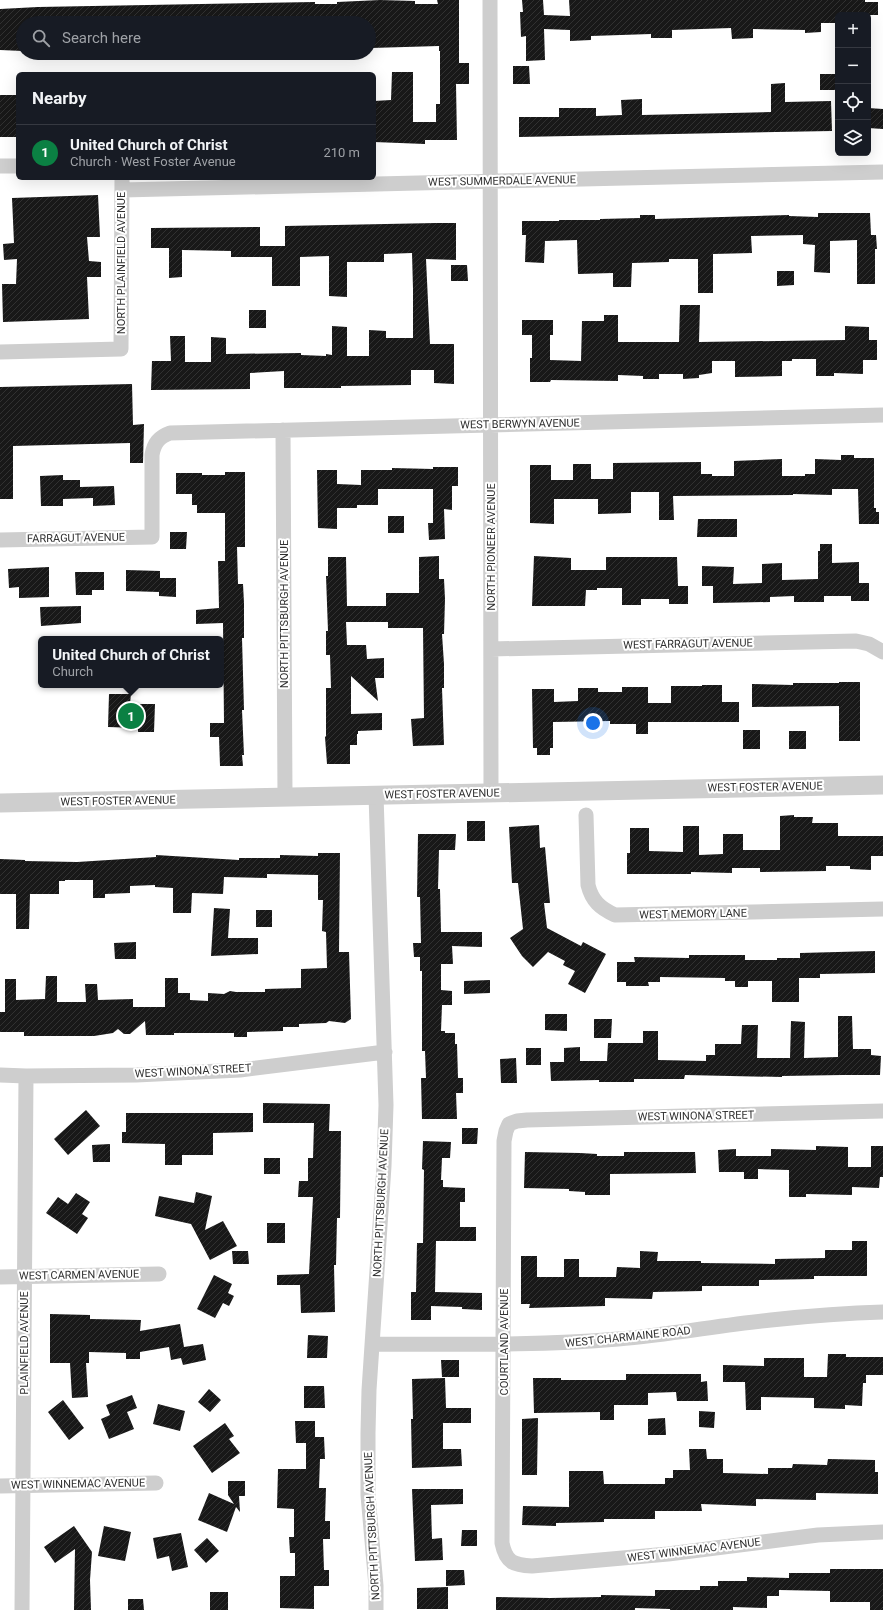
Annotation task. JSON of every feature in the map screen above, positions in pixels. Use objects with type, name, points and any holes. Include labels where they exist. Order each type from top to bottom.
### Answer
[{"type":"street","points":[[490,0],[490,181]]},
{"type":"street","points":[[0,166],[16,166]]},
{"type":"street","name":"WEST SUMMERDALE AVENUE","points":[[122,184],[490,181],[883,172]]},
{"type":"street","name":"NORTH PIONEER AVENUE","points":[[490,181],[491,793]]},
{"type":"street","name":"NORTH PLAINFIELD AVENUE","points":[[0,352],[121,348],[122,184]]},
{"type":"street","name":"WEST BERWYN AVENUE","points":[[152,537],[153,448],[158,439],[163,435],[177,432],[883,415]]},
{"type":"street","name":"NORTH PITTSBURGH AVENUE","points":[[283,430],[284,797]]},
{"type":"street","name":"FARRAGUT AVENUE","points":[[0,540],[152,537]]},
{"type":"street","name":"WEST FARRAGUT AVENUE","points":[[491,649],[856,641],[869,644],[883,652]]},
{"type":"street","name":"WEST FOSTER AVENUE","points":[[0,803],[883,785]]},
{"type":"street","name":"NORTH PITTSBURGH AVENUE","points":[[376,796],[386,1105],[384,1166],[369,1390],[368,1495],[376,1586],[376,1610]]},
{"type":"street","name":"WEST MEMORY LANE","points":[[586,815],[588,884],[590,895],[606,910],[615,915],[883,909]]},
{"type":"street","name":"WEST WINONA STREET","points":[[0,1075],[136,1075],[240,1070],[385,1052]]},
{"type":"street","name":"PLAINFIELD AVENUE","points":[[22,1610],[26,1076]]},
{"type":"street","name":"WEST WINONA STREET","points":[[509,1124],[527,1120],[883,1111]]},
{"type":"street","name":"COURTLAND AVENUE","points":[[508,1559],[504,1552],[502,1543],[504,1141],[509,1124]]},
{"type":"street","name":"WEST CARMEN AVENUE","points":[[0,1277],[159,1274]]},
{"type":"street","name":"WEST CHARMAINE ROAD","points":[[372,1344],[504,1345],[568,1343],[619,1339],[817,1315],[883,1312]]},
{"type":"street","name":"WEST WINNEMAC AVENUE","points":[[0,1486],[156,1483]]},
{"type":"street","name":"WEST WINNEMAC AVENUE","points":[[508,1559],[517,1565],[532,1566],[668,1554],[818,1535],[883,1532]]},
{"type":"building","points":[[380,0],[415,1],[415,4],[438,4],[437,0],[459,0],[459,63],[469,63],[469,84],[456,84],[457,140],[425,140],[425,144],[376,142],[376,101],[391,100],[392,72],[413,72],[413,122],[436,122],[436,104],[440,104],[440,51],[439,46],[376,48],[376,16],[16,16],[16,51],[0,50],[0,9],[315,2],[315,4],[337,4],[337,2]]},
{"type":"building","points":[[522,0],[543,0],[544,15],[570,16],[569,0],[865,0],[865,2],[878,2],[878,15],[871,15],[871,12],[835,12],[835,23],[821,23],[821,32],[805,33],[805,30],[753,29],[753,38],[732,39],[731,28],[672,30],[672,38],[651,38],[651,34],[591,36],[591,40],[570,41],[570,30],[544,29],[545,60],[526,61],[526,36],[521,37],[520,12],[523,12]]},
{"type":"building","points":[[513,66],[529,66],[530,84],[513,84]]},
{"type":"building","points":[[820,74],[835,74],[835,90],[820,90]]},
{"type":"building","points":[[785,83],[785,102],[831,101],[832,131],[519,137],[519,117],[559,117],[559,108],[596,108],[596,116],[622,115],[621,100],[642,99],[642,115],[771,112],[771,84]]},
{"type":"building","points":[[0,95],[16,95],[16,137],[0,137]]},
{"type":"building","points":[[871,108],[883,109],[883,129],[871,128]]},
{"type":"building","points":[[98,195],[100,237],[87,237],[89,261],[101,262],[101,277],[87,277],[89,319],[3,322],[2,284],[16,284],[17,259],[4,260],[3,244],[14,243],[12,198]]},
{"type":"building","points":[[818,213],[870,213],[871,235],[876,235],[877,249],[875,249],[875,284],[857,284],[857,240],[830,241],[830,273],[814,272],[815,245],[803,244],[803,235],[751,236],[752,253],[713,254],[713,293],[698,293],[698,259],[669,259],[669,262],[632,263],[631,287],[613,287],[613,273],[578,274],[577,240],[545,241],[544,263],[525,262],[526,235],[522,235],[522,221],[640,218],[640,215],[655,215],[655,219],[789,215],[818,217]]},
{"type":"building","points":[[456,223],[456,260],[426,259],[430,344],[454,344],[454,384],[434,383],[434,370],[411,370],[411,385],[341,386],[341,388],[284,388],[284,371],[250,373],[250,389],[151,390],[152,361],[171,361],[170,336],[185,336],[185,362],[211,362],[211,337],[226,338],[226,354],[301,353],[301,355],[326,356],[326,354],[332,355],[332,326],[347,327],[347,356],[369,356],[369,330],[386,331],[386,338],[413,338],[413,289],[412,253],[384,254],[384,262],[347,262],[347,297],[329,296],[329,256],[300,257],[300,286],[272,286],[272,257],[231,257],[231,251],[182,250],[182,277],[169,278],[169,248],[151,248],[151,228],[260,227],[260,246],[285,246],[285,226]]},
{"type":"building","points":[[451,265],[467,265],[468,281],[451,281]]},
{"type":"building","points":[[777,271],[794,271],[794,285],[777,286]]},
{"type":"building","points":[[680,305],[700,305],[699,342],[845,340],[845,326],[869,327],[869,340],[877,340],[877,360],[863,360],[863,374],[834,373],[834,376],[816,376],[816,359],[792,359],[792,361],[782,361],[782,376],[735,377],[735,361],[712,361],[712,373],[699,375],[699,378],[683,379],[683,374],[659,374],[659,379],[643,379],[643,376],[618,375],[618,381],[551,380],[550,382],[530,382],[532,335],[522,335],[522,320],[553,320],[553,335],[550,335],[550,360],[581,361],[582,321],[604,321],[604,315],[618,315],[618,342],[679,342]]},
{"type":"building","points":[[249,310],[266,310],[266,328],[249,328]]},
{"type":"building","points":[[132,384],[133,425],[144,424],[143,463],[130,463],[130,443],[13,446],[13,499],[0,499],[0,387]]},
{"type":"building","points":[[841,455],[854,455],[854,458],[874,458],[874,508],[876,508],[876,512],[879,512],[879,524],[859,524],[858,489],[832,489],[832,495],[793,494],[673,496],[674,520],[659,520],[659,492],[631,492],[631,513],[598,514],[598,499],[554,499],[554,524],[530,523],[530,465],[551,465],[551,480],[573,480],[573,464],[591,464],[591,479],[613,479],[613,463],[701,462],[701,474],[712,474],[712,476],[734,476],[734,461],[782,459],[782,476],[805,476],[805,474],[815,474],[815,459],[841,460]]},
{"type":"building","points":[[433,467],[458,467],[458,486],[452,486],[452,510],[444,509],[445,539],[429,540],[428,523],[433,523],[433,489],[378,489],[378,505],[357,505],[357,508],[337,508],[337,529],[318,528],[317,470],[337,470],[337,484],[361,485],[361,470],[392,470],[392,468],[433,469]]},
{"type":"building","points":[[225,472],[245,472],[245,547],[237,547],[238,584],[243,584],[244,603],[244,638],[242,638],[244,710],[242,710],[243,766],[220,766],[219,737],[210,737],[210,723],[224,723],[223,623],[196,624],[196,610],[219,608],[218,561],[225,561],[225,513],[197,513],[197,505],[192,505],[192,494],[176,494],[176,473],[225,475]]},
{"type":"building","points":[[63,475],[63,480],[80,480],[80,487],[114,486],[115,505],[93,506],[93,498],[63,499],[63,506],[41,506],[40,476]]},
{"type":"building","points":[[388,516],[404,516],[404,533],[388,533]]},
{"type":"building","points":[[698,519],[737,519],[737,537],[697,537]]},
{"type":"building","points":[[170,532],[187,532],[186,549],[170,549]]},
{"type":"building","points":[[820,544],[832,544],[832,563],[859,562],[859,583],[869,583],[869,601],[851,601],[851,596],[824,596],[824,602],[794,602],[794,596],[770,597],[770,602],[713,603],[713,586],[702,586],[702,566],[734,567],[733,584],[762,583],[762,564],[782,563],[782,580],[818,579],[818,551],[820,551]]},
{"type":"building","points":[[439,556],[439,579],[444,579],[445,599],[444,634],[442,634],[444,664],[444,688],[442,688],[444,745],[413,746],[411,719],[424,718],[423,628],[388,628],[388,622],[346,622],[347,645],[366,645],[367,659],[384,658],[384,678],[375,678],[378,701],[351,676],[351,714],[382,713],[382,730],[358,731],[357,745],[350,745],[350,764],[327,764],[325,737],[326,688],[331,688],[330,655],[326,655],[326,631],[328,631],[326,576],[328,576],[328,557],[346,557],[347,606],[386,606],[386,593],[419,593],[419,557]]},
{"type":"building","points":[[534,556],[571,558],[571,570],[606,570],[606,557],[677,557],[678,586],[688,586],[688,604],[669,604],[669,599],[641,599],[641,605],[622,605],[622,588],[597,588],[597,590],[586,590],[585,606],[532,606]]},
{"type":"building","points":[[49,567],[49,597],[19,598],[19,587],[9,588],[8,569]]},
{"type":"building","points":[[126,570],[160,571],[160,578],[176,578],[176,597],[159,596],[159,592],[126,591]]},
{"type":"building","points":[[75,572],[104,572],[104,590],[92,590],[92,595],[76,595]]},
{"type":"building","points":[[81,606],[81,623],[41,626],[40,607]]},
{"type":"building","points":[[860,682],[860,741],[839,741],[839,706],[752,707],[752,684],[793,685],[793,683]]},
{"type":"building","points":[[722,685],[722,702],[739,702],[739,722],[648,722],[648,734],[636,734],[636,724],[610,724],[610,721],[553,722],[553,748],[550,748],[550,755],[537,755],[537,748],[533,748],[532,689],[554,689],[554,702],[578,701],[578,688],[598,688],[598,692],[622,692],[622,687],[648,687],[648,703],[671,703],[671,686]]},
{"type":"building","points":[[109,694],[131,694],[130,704],[155,704],[154,732],[138,732],[138,728],[108,727]]},
{"type":"building","points":[[743,730],[760,730],[760,749],[743,749]]},
{"type":"building","points":[[789,731],[806,731],[806,749],[789,749]]},
{"type":"building","points":[[794,815],[794,817],[813,817],[812,823],[838,823],[838,836],[883,836],[883,856],[871,856],[871,870],[850,869],[850,866],[826,866],[826,871],[760,872],[760,868],[732,868],[732,873],[691,872],[691,874],[627,874],[627,853],[630,853],[630,828],[649,828],[649,851],[683,852],[683,826],[699,826],[699,855],[723,854],[723,834],[743,834],[743,850],[780,850],[780,816]]},
{"type":"building","points":[[467,821],[485,821],[485,841],[467,841]]},
{"type":"building","points":[[539,825],[540,848],[545,847],[550,903],[544,903],[547,928],[581,946],[583,942],[606,954],[585,993],[568,984],[575,971],[563,965],[565,961],[548,952],[533,967],[522,956],[510,938],[523,929],[518,883],[512,883],[509,827]]},
{"type":"building","points":[[418,834],[456,834],[455,850],[439,850],[438,889],[440,889],[441,932],[482,932],[482,947],[452,946],[453,964],[441,964],[441,990],[452,991],[452,1005],[442,1005],[441,1031],[445,1031],[445,1033],[455,1033],[455,1044],[457,1044],[458,1078],[463,1078],[463,1093],[456,1093],[457,1119],[422,1119],[421,1078],[426,1078],[425,1051],[422,1051],[422,971],[420,971],[420,957],[414,957],[413,943],[421,943],[420,897],[417,897]]},
{"type":"building","points":[[318,853],[340,853],[339,952],[349,952],[351,1019],[345,1023],[329,1021],[326,1023],[299,1024],[299,1027],[283,1027],[283,1031],[247,1032],[247,1037],[234,1037],[234,1033],[174,1033],[174,1035],[146,1035],[145,1021],[130,1034],[124,1034],[118,1029],[113,1033],[94,1036],[24,1036],[24,1032],[0,1032],[0,1012],[5,1012],[5,979],[16,979],[16,1000],[45,999],[46,976],[57,976],[57,1002],[86,1002],[85,984],[97,984],[98,1000],[133,999],[133,1007],[165,1007],[165,978],[178,978],[178,993],[190,993],[190,1000],[208,1001],[208,993],[224,994],[230,991],[265,992],[265,989],[301,988],[301,969],[327,968],[326,932],[322,931],[323,900],[318,900],[318,875],[267,874],[267,878],[224,877],[223,894],[192,893],[191,913],[173,913],[173,888],[155,887],[155,885],[130,886],[130,893],[105,894],[105,898],[93,898],[93,880],[59,881],[59,894],[30,894],[29,929],[16,929],[16,894],[0,894],[0,859],[77,862],[156,857],[156,855],[239,860],[239,858],[280,858],[280,855],[318,856]]},
{"type":"building","points":[[214,908],[230,909],[228,938],[258,938],[258,954],[211,956]]},
{"type":"building","points":[[256,910],[272,910],[272,927],[256,927]]},
{"type":"building","points":[[136,942],[136,959],[115,959],[114,943]]},
{"type":"building","points":[[875,951],[875,973],[820,974],[820,978],[799,978],[799,1002],[772,1002],[772,981],[748,981],[748,987],[735,987],[735,981],[725,981],[725,978],[660,977],[660,982],[648,982],[649,986],[626,986],[626,982],[617,982],[617,962],[635,962],[634,957],[689,958],[689,955],[745,955],[745,960],[777,960],[777,958],[800,958],[800,953]]},
{"type":"building","points":[[490,980],[490,993],[464,994],[464,981]]},
{"type":"building","points":[[545,1014],[567,1014],[567,1031],[545,1030]]},
{"type":"building","points":[[838,1016],[852,1016],[853,1049],[871,1049],[871,1055],[881,1056],[880,1075],[782,1077],[685,1075],[684,1079],[634,1079],[634,1082],[599,1082],[599,1080],[551,1081],[550,1062],[564,1062],[564,1048],[580,1047],[580,1061],[607,1061],[608,1043],[643,1043],[643,1031],[658,1031],[658,1060],[706,1061],[706,1055],[715,1055],[715,1044],[741,1044],[742,1025],[758,1025],[757,1058],[790,1058],[791,1021],[805,1022],[804,1058],[838,1057]]},
{"type":"building","points":[[594,1019],[612,1019],[611,1038],[594,1038]]},
{"type":"building","points":[[526,1048],[541,1048],[541,1065],[526,1065]]},
{"type":"building","points":[[516,1058],[517,1083],[501,1083],[500,1059]]},
{"type":"building","points":[[263,1103],[330,1104],[329,1131],[341,1131],[340,1218],[337,1218],[336,1265],[334,1265],[335,1312],[301,1313],[300,1285],[277,1285],[277,1275],[309,1274],[313,1197],[298,1197],[299,1181],[308,1181],[308,1158],[313,1158],[314,1123],[263,1123]]},
{"type":"building","points":[[86,1110],[100,1126],[68,1155],[54,1139]]},
{"type":"building","points":[[126,1113],[253,1113],[253,1132],[213,1133],[213,1155],[182,1155],[182,1165],[165,1165],[165,1144],[122,1143],[122,1132],[126,1132]]},
{"type":"building","points":[[462,1128],[478,1128],[477,1144],[462,1144]]},
{"type":"building","points":[[423,1141],[451,1142],[450,1158],[442,1158],[441,1180],[443,1180],[443,1187],[465,1188],[465,1202],[460,1202],[460,1227],[476,1227],[476,1241],[436,1241],[435,1292],[482,1293],[482,1310],[462,1309],[462,1307],[431,1306],[431,1320],[411,1320],[411,1292],[416,1292],[417,1243],[423,1243]]},
{"type":"building","points":[[110,1144],[110,1162],[93,1162],[92,1145]]},
{"type":"building","points":[[816,1146],[848,1147],[848,1167],[871,1167],[871,1146],[883,1146],[883,1177],[880,1177],[879,1188],[852,1187],[852,1195],[806,1194],[806,1197],[789,1197],[789,1170],[758,1169],[758,1179],[744,1179],[744,1172],[719,1172],[718,1150],[736,1149],[736,1156],[771,1156],[771,1149],[816,1150]]},
{"type":"building","points":[[525,1152],[580,1153],[597,1154],[597,1156],[624,1156],[624,1152],[695,1152],[696,1173],[610,1174],[610,1195],[585,1195],[585,1192],[569,1191],[569,1189],[524,1188]]},
{"type":"building","points":[[264,1158],[280,1158],[280,1174],[264,1174]]},
{"type":"building","points":[[196,1192],[212,1196],[205,1230],[223,1221],[237,1246],[210,1260],[191,1224],[155,1216],[159,1196],[194,1203]]},
{"type":"building","points":[[76,1193],[90,1202],[82,1214],[88,1218],[77,1234],[46,1213],[58,1197],[68,1204]]},
{"type":"building","points":[[267,1223],[285,1223],[285,1243],[267,1243]]},
{"type":"building","points":[[852,1241],[867,1241],[867,1276],[814,1276],[814,1279],[759,1280],[759,1286],[702,1286],[702,1291],[653,1292],[652,1299],[605,1298],[605,1306],[529,1308],[530,1304],[521,1304],[521,1256],[537,1256],[537,1277],[564,1277],[564,1259],[579,1259],[579,1277],[616,1277],[617,1267],[640,1268],[640,1251],[658,1252],[657,1261],[775,1264],[775,1259],[825,1258],[825,1250],[852,1250]]},
{"type":"building","points":[[232,1251],[248,1251],[249,1264],[233,1264]]},
{"type":"building","points":[[214,1275],[232,1284],[228,1293],[234,1296],[229,1306],[223,1303],[215,1318],[197,1309]]},
{"type":"building","points":[[50,1314],[90,1315],[90,1319],[141,1320],[140,1331],[180,1324],[184,1347],[203,1344],[206,1360],[183,1365],[181,1358],[171,1360],[169,1347],[140,1352],[140,1359],[126,1359],[126,1353],[89,1352],[89,1363],[86,1363],[88,1397],[72,1398],[70,1363],[50,1363]]},
{"type":"building","points":[[308,1335],[328,1336],[327,1358],[307,1358]]},
{"type":"building","points":[[828,1354],[846,1354],[846,1357],[883,1357],[883,1375],[866,1375],[866,1383],[863,1383],[862,1406],[845,1405],[845,1409],[814,1408],[814,1398],[761,1397],[761,1410],[746,1410],[745,1382],[723,1382],[723,1365],[764,1366],[764,1358],[804,1358],[804,1377],[827,1377]]},
{"type":"building","points":[[441,1360],[459,1360],[459,1377],[442,1377]]},
{"type":"building","points":[[626,1374],[701,1374],[701,1382],[707,1381],[708,1401],[677,1401],[676,1392],[648,1393],[648,1405],[614,1405],[614,1420],[600,1420],[600,1412],[534,1413],[533,1378],[561,1378],[561,1380],[626,1380]]},
{"type":"building","points":[[445,1378],[446,1408],[471,1408],[471,1423],[443,1423],[443,1449],[461,1449],[462,1466],[412,1468],[412,1379]]},
{"type":"building","points":[[304,1386],[324,1386],[325,1408],[304,1408]]},
{"type":"building","points":[[209,1389],[221,1400],[210,1412],[198,1402]]},
{"type":"building","points":[[132,1395],[137,1408],[127,1412],[134,1429],[109,1439],[101,1419],[110,1415],[106,1405]]},
{"type":"building","points":[[63,1400],[84,1428],[69,1440],[48,1412]]},
{"type":"building","points":[[158,1404],[185,1411],[180,1431],[153,1424]]},
{"type":"building","points":[[699,1411],[715,1412],[714,1428],[699,1427]]},
{"type":"building","points":[[538,1418],[537,1475],[522,1475],[522,1419]]},
{"type":"building","points":[[665,1418],[666,1435],[648,1435],[648,1419]]},
{"type":"building","points":[[295,1421],[315,1421],[315,1437],[324,1437],[325,1459],[320,1459],[319,1488],[326,1488],[325,1521],[330,1521],[330,1539],[323,1539],[324,1570],[329,1570],[329,1586],[314,1586],[314,1609],[280,1608],[280,1576],[295,1576],[295,1553],[290,1553],[289,1537],[294,1537],[294,1509],[277,1508],[278,1469],[306,1469],[306,1443],[296,1443]]},
{"type":"building","points":[[225,1423],[234,1436],[229,1439],[240,1453],[212,1473],[193,1446]]},
{"type":"building","points":[[689,1449],[706,1449],[707,1459],[723,1459],[723,1473],[768,1474],[768,1468],[792,1468],[793,1464],[827,1465],[828,1459],[875,1460],[875,1472],[878,1472],[878,1494],[816,1493],[816,1500],[756,1499],[756,1506],[701,1504],[702,1511],[655,1511],[655,1519],[604,1519],[604,1522],[556,1523],[556,1526],[522,1525],[523,1506],[569,1507],[569,1471],[603,1471],[604,1484],[665,1484],[665,1478],[673,1478],[673,1470],[690,1470]]},
{"type":"building","points":[[228,1481],[245,1481],[245,1496],[239,1496],[240,1512],[236,1507],[227,1532],[198,1520],[209,1493],[234,1504],[228,1495]]},
{"type":"building","points":[[412,1489],[463,1489],[463,1504],[431,1505],[432,1539],[442,1538],[443,1560],[415,1561]]},
{"type":"building","points":[[74,1526],[92,1552],[90,1580],[91,1610],[74,1610],[75,1549],[55,1563],[44,1547]]},
{"type":"building","points":[[104,1526],[131,1532],[125,1561],[98,1556]]},
{"type":"building","points":[[462,1530],[477,1530],[477,1546],[461,1546]]},
{"type":"building","points":[[181,1533],[188,1567],[172,1571],[169,1556],[157,1559],[153,1538]]},
{"type":"building","points":[[207,1538],[219,1551],[206,1563],[194,1550]]},
{"type":"building","points":[[830,1569],[883,1569],[883,1610],[870,1610],[870,1602],[830,1602],[830,1591],[779,1590],[779,1596],[767,1596],[767,1608],[733,1607],[733,1610],[670,1610],[635,1608],[635,1610],[496,1610],[496,1597],[550,1598],[601,1597],[601,1595],[655,1596],[655,1590],[700,1590],[700,1586],[718,1586],[718,1581],[747,1581],[747,1577],[789,1578],[789,1573],[830,1573]]},
{"type":"building","points":[[446,1570],[464,1570],[465,1585],[446,1586]]},
{"type":"building","points":[[448,1587],[448,1609],[417,1609],[417,1588]]},
{"type":"building","points":[[210,1592],[228,1592],[228,1610],[210,1610]]},
{"type":"building","points":[[128,1599],[143,1599],[144,1610],[128,1610]]},
{"type":"place","name":"United Church of Christ","points":[[131,716]]}]
